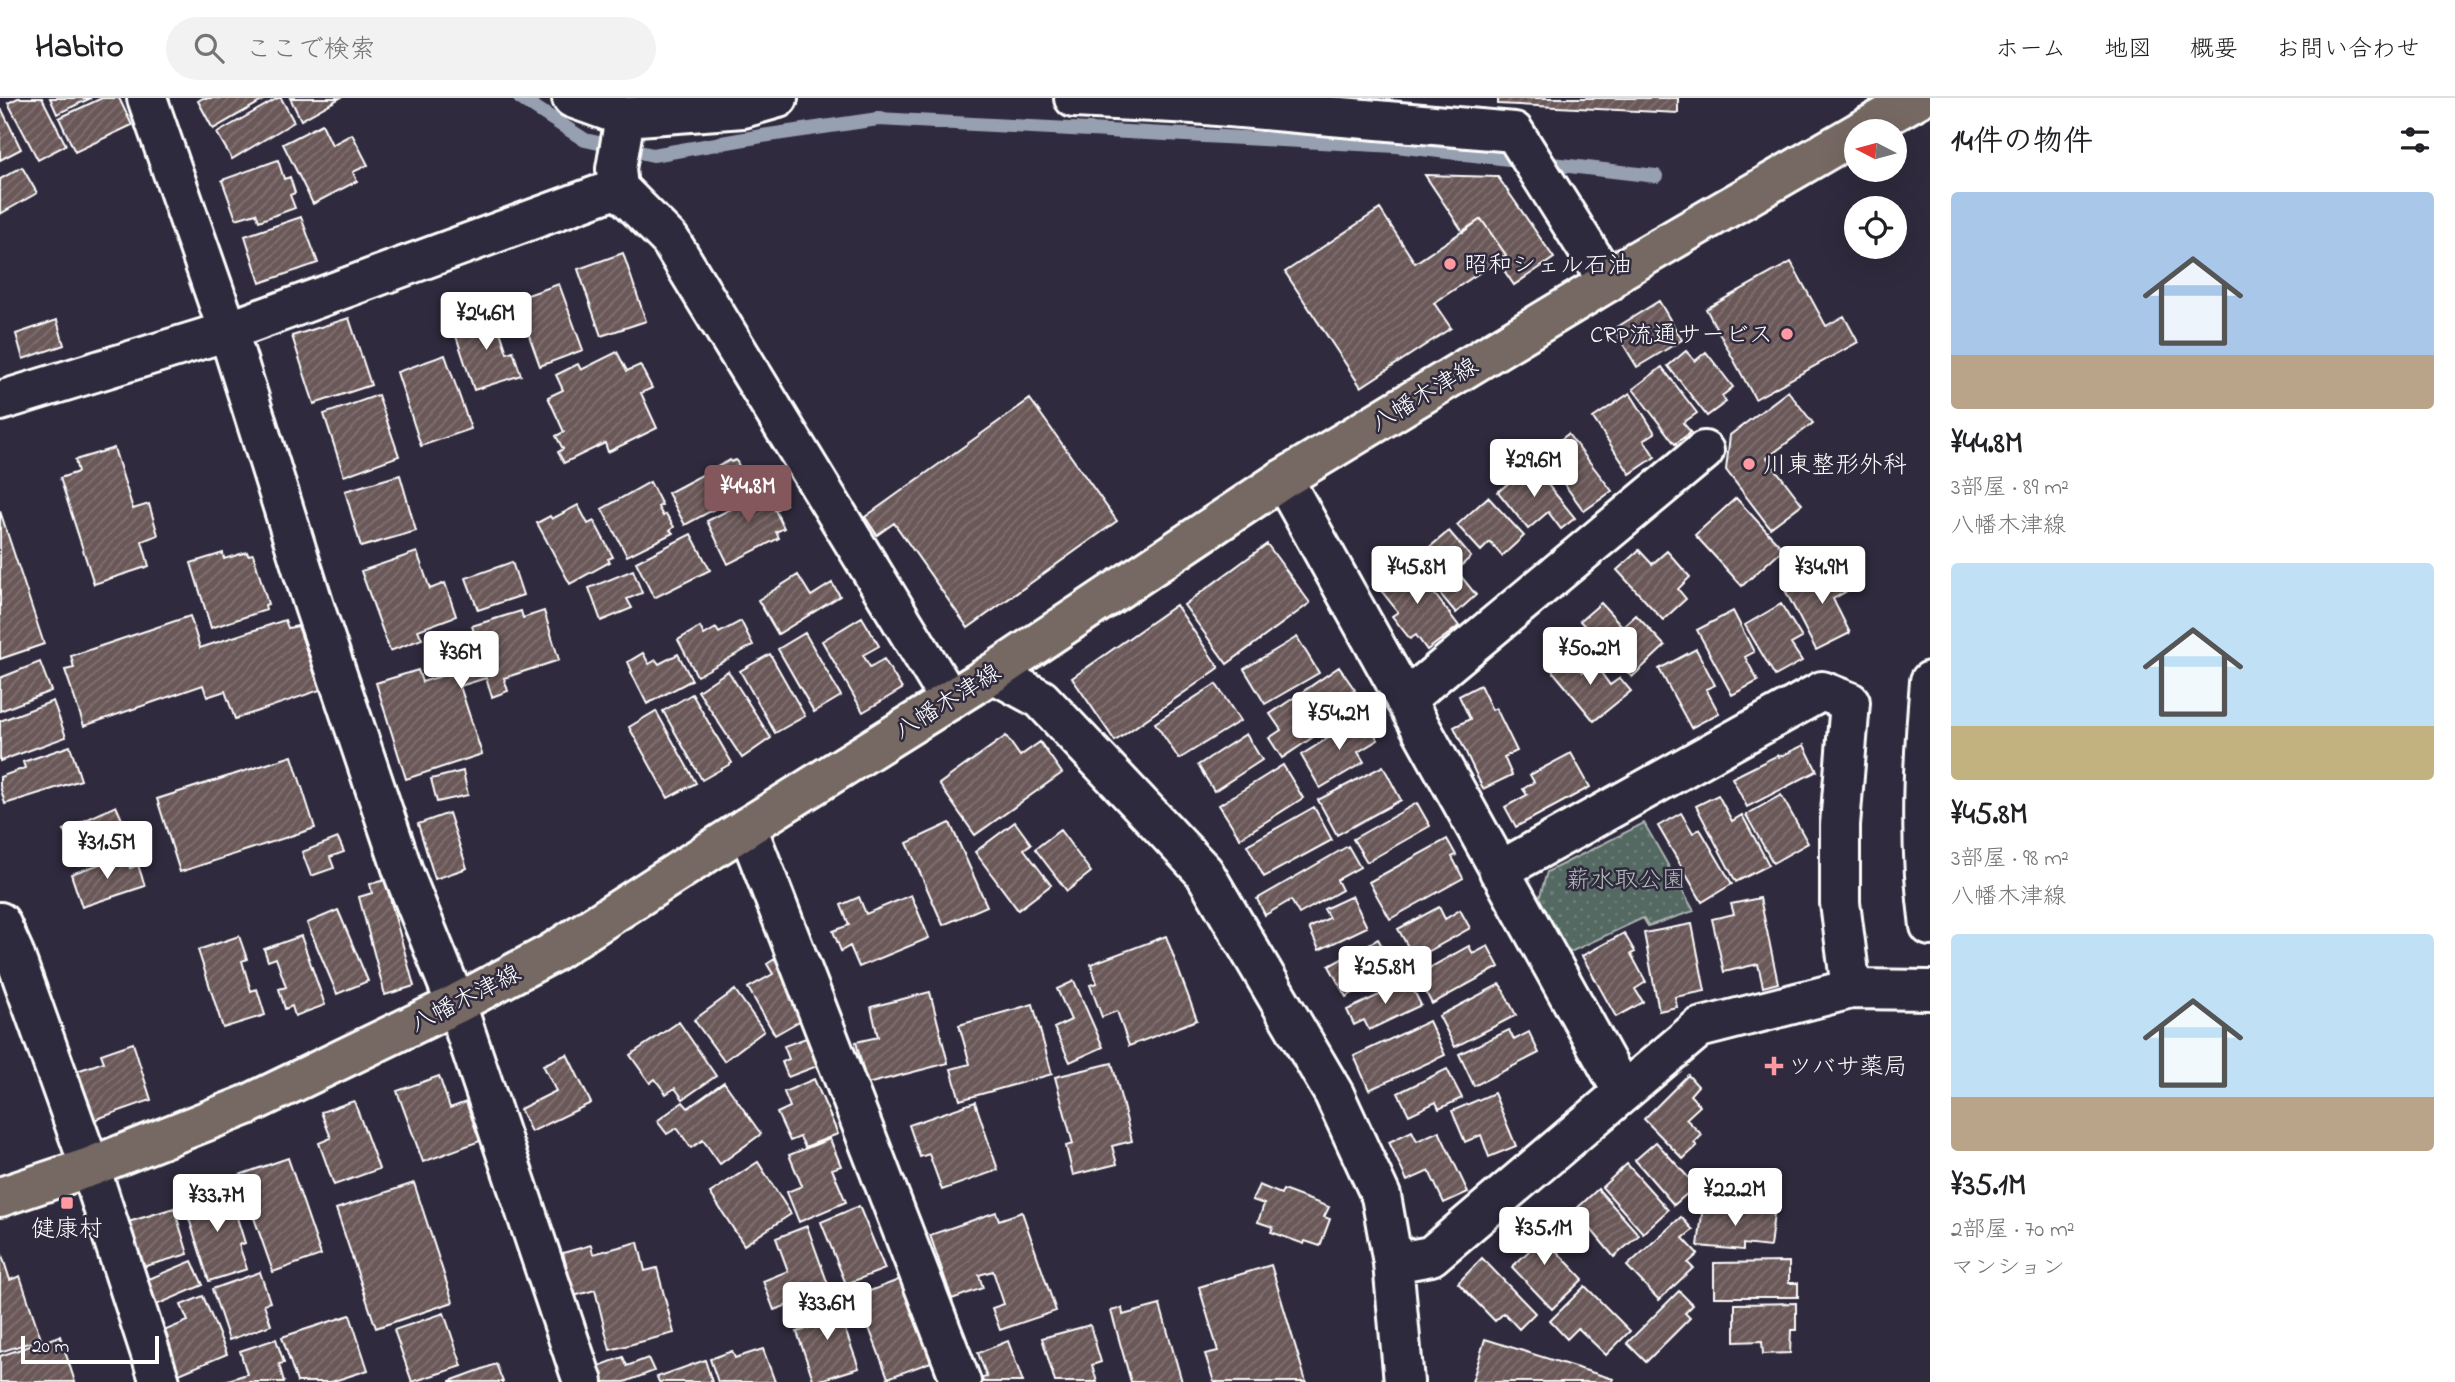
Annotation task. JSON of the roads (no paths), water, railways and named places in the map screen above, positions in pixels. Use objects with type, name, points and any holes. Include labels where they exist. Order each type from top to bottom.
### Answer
[{"type":"main road","name":"八幡木津線","points":[[1881,119],[1919,98]]},
{"type":"main road","name":"八幡木津線","points":[[0,1197],[90,1167],[247,1105],[456,1004],[550,954],[993,673],[1283,479],[1608,282],[1619,271],[1844,140]]},
{"type":"street","points":[[147,98],[228,331],[314,606],[405,877],[456,1004],[583,1382]]},
{"type":"street","points":[[572,98],[621,152],[670,240],[950,700]]},
{"type":"street","points":[[0,401],[228,331],[621,152],[743,108],[779,98]]},
{"type":"street","points":[[1074,98],[1194,104],[1514,131],[1608,282]]},
{"type":"street","points":[[1405,699],[1704,451]]},
{"type":"street","points":[[1283,479],[1622,1091]]},
{"type":"street","points":[[993,673],[1041,699],[1205,872],[1334,1094],[1381,1196],[1394,1263],[1404,1382]]},
{"type":"street","points":[[1930,681],[1923,769],[1925,887],[1930,926]]},
{"type":"street","points":[[1499,871],[1822,691],[1850,702],[1840,825],[1840,903],[1851,989]]},
{"type":"street","points":[[747,827],[961,1382]]},
{"type":"street","points":[[0,922],[13,951],[90,1167],[160,1382]]},
{"type":"street","points":[[1394,1263],[1431,1256],[1699,1028],[1851,989],[1930,990]]},
{"type":"waterway","points":[[520,98],[585,140],[653,155],[878,119],[1396,146],[1656,176]]},
{"type":"place","name":"昭和シェル石油","points":[[1450,264]]},
{"type":"place","name":"CRP流通サービス","points":[[1787,334]]},
{"type":"place","name":"川東整形外科","points":[[1749,464]]},
{"type":"place","name":"ツバサ薬局","points":[[1774,1066]]},
{"type":"place","name":"健康村","points":[[67,1203]]},
{"type":"park label","name":"薪水取公園","points":[[1626,879]]}]
